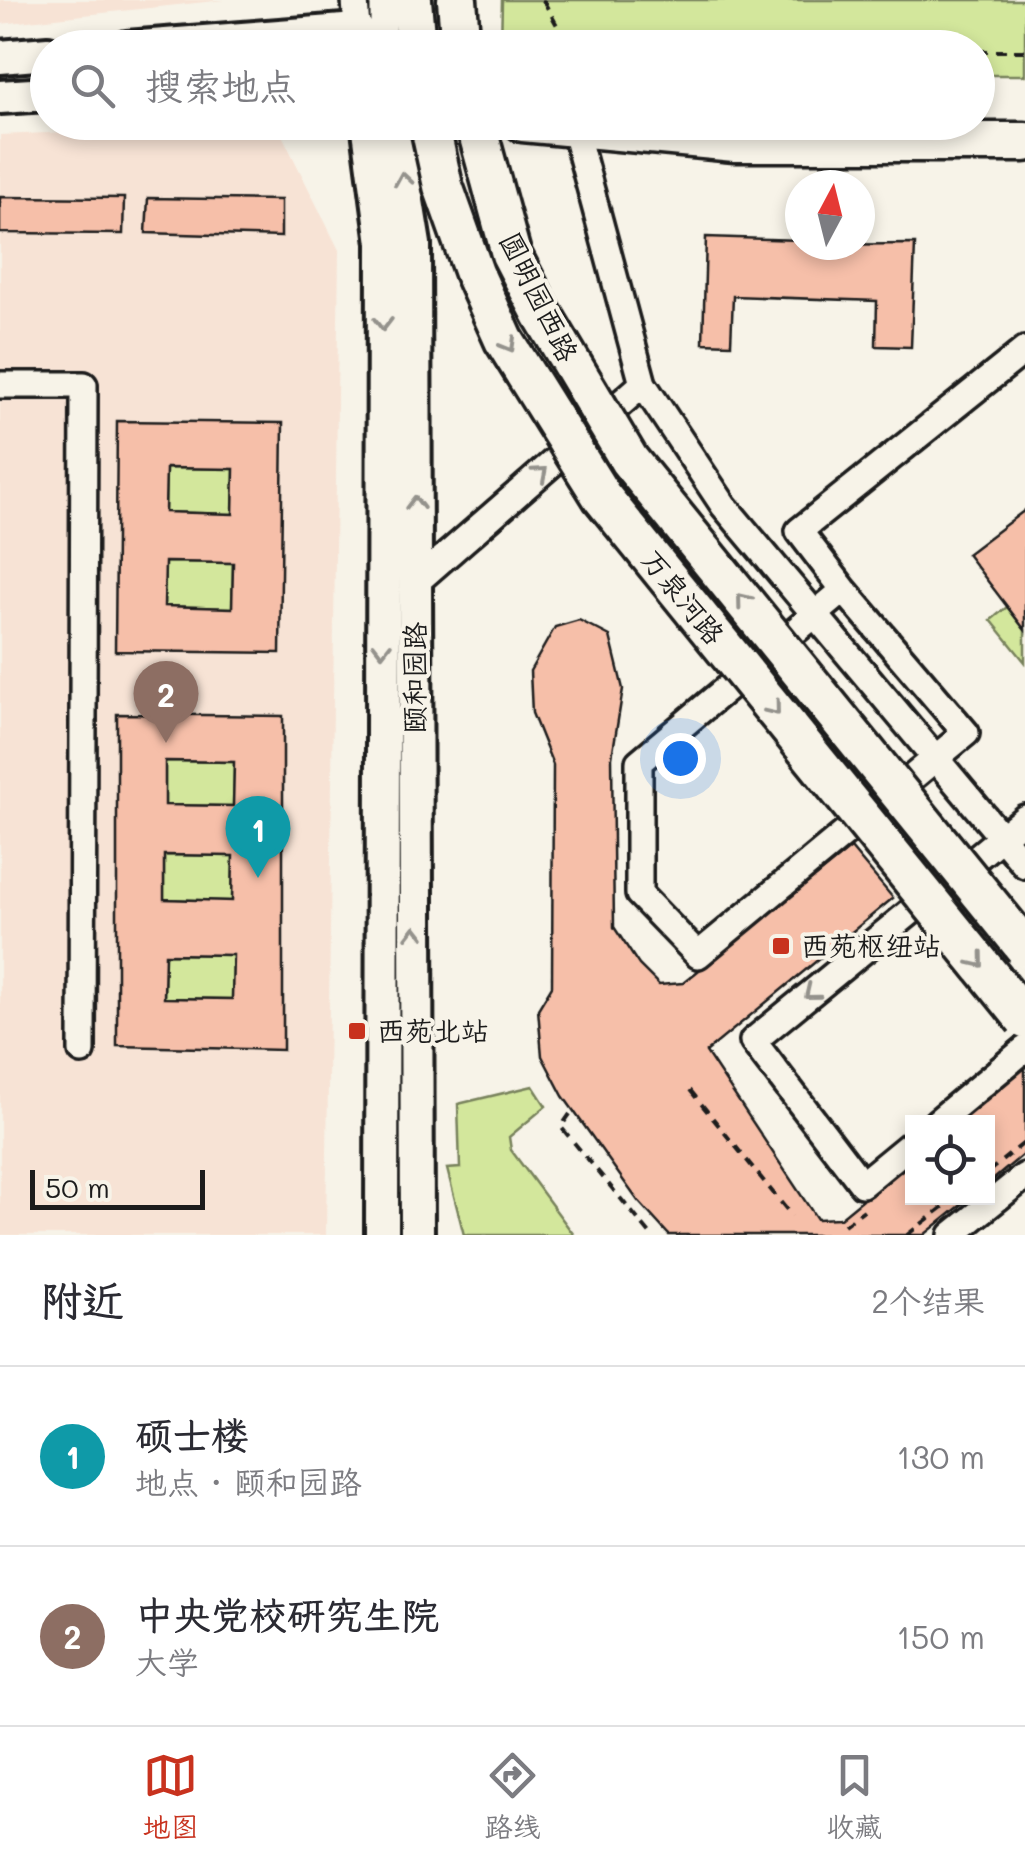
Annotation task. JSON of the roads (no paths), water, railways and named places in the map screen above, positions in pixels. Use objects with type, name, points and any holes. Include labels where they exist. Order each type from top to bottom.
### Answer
[{"type":"highway","points":[[412,0],[414,30]]},
{"type":"highway","points":[[457,0],[460,30]]},
{"type":"highway","name":"万泉河路","points":[[434,140],[474,273],[504,340],[602,497],[1025,1019]]},
{"type":"highway","name":"圆明园西路","points":[[481,140],[511,254],[629,460]]},
{"type":"highway","points":[[714,140],[1025,142]]},
{"type":"highway","name":"万泉河路","points":[[629,460],[1025,948]]},
{"type":"main road","points":[[0,57],[30,55]]},
{"type":"main road","points":[[0,97],[30,95]]},
{"type":"main road","name":"颐和园路","points":[[370,140],[384,244],[382,1235]]},
{"type":"main road","name":"颐和园路","points":[[397,140],[414,244],[417,1235]]},
{"type":"street","points":[[367,30],[383,0]]},
{"type":"street","points":[[578,140],[643,384],[724,506],[1025,864]]},
{"type":"street","points":[[844,590],[639,762],[639,894],[698,955],[966,734],[799,531],[1025,350]]},
{"type":"street","points":[[415,583],[643,384]]},
{"type":"street","points":[[0,385],[84,385],[82,1052]]},
{"type":"street","points":[[905,1148],[862,1184],[753,1041],[1025,818]]},
{"type":"street","points":[[945,1115],[1025,1049]]},
{"type":"street","points":[[952,1235],[1025,1176]]},
{"type":"place","name":"中央党校研究生院","points":[[166,743]]},
{"type":"place","name":"硕士楼","points":[[258,878]]},
{"type":"place","name":"西苑枢纽站","points":[[781,946]]},
{"type":"place","name":"西苑北站","points":[[357,1031]]}]
